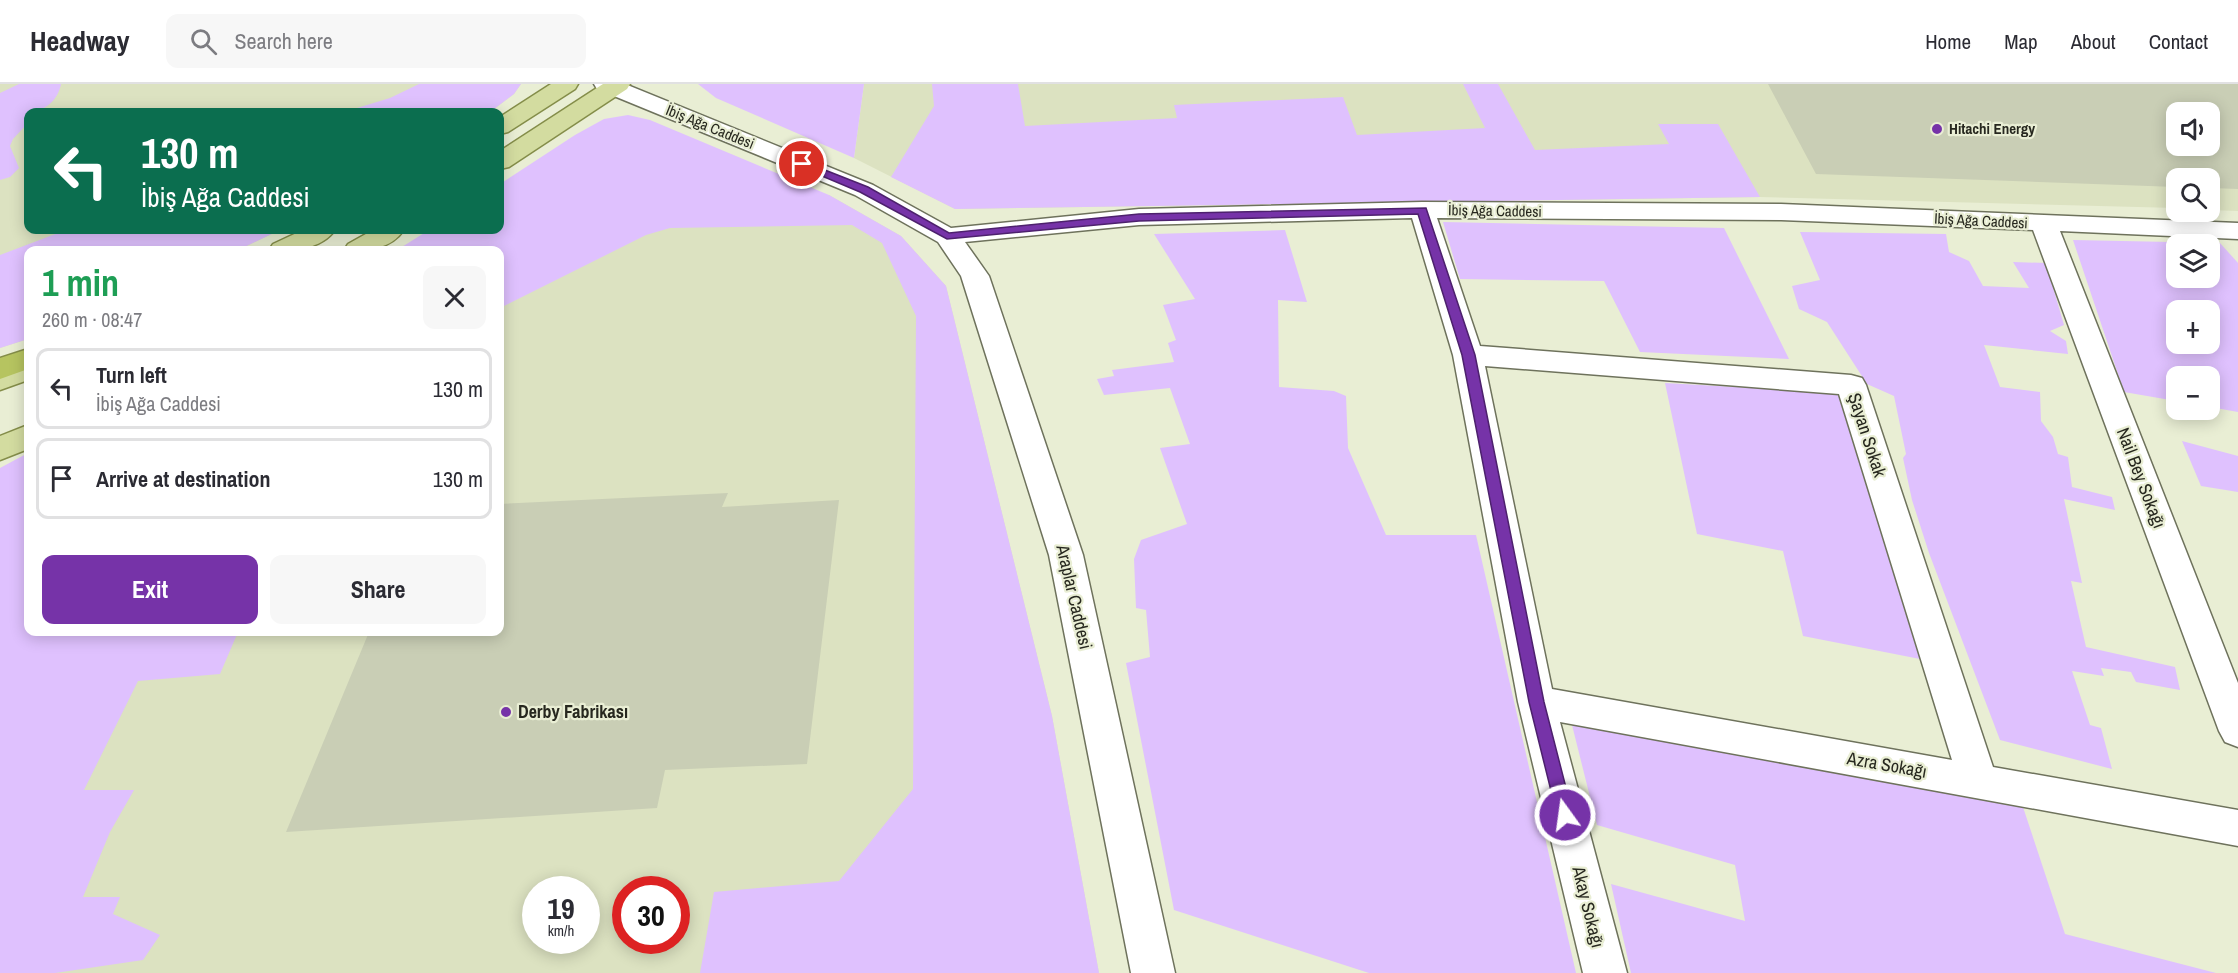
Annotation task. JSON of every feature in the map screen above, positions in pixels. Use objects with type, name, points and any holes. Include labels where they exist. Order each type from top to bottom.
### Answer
[{"type":"highway","points":[[0,369],[24,360]]},
{"type":"main road","points":[[504,124],[567,84]]},
{"type":"main road","points":[[504,159],[613,85]]},
{"type":"main road","points":[[290,246],[314,234]]},
{"type":"main road","points":[[364,246],[384,234]]},
{"type":"main road","points":[[0,380],[24,371]]},
{"type":"main road","points":[[0,450],[24,438]]},
{"type":"street","name":"İbiş Ağa Caddesi","points":[[613,85],[864,190],[947,236],[1139,218],[1422,210],[1781,212],[2044,225],[2238,231]]},
{"type":"street","name":"Akay Sokağı","points":[[1422,210],[1468,355],[1536,702],[1605,973]]},
{"type":"street","name":"Nail Bey Sokağı","points":[[2044,225],[2238,731]]},
{"type":"street","name":"Araplar Caddesi","points":[[947,236],[975,276],[1066,555],[1153,973]]},
{"type":"street","name":"Şayan Sokak","points":[[1468,355],[1851,385],[1978,781]]},
{"type":"street","name":"Azra Sokağı","points":[[1536,702],[2238,828]]},
{"type":"shaded area","points":[[0,84],[521,84],[514,94],[495,108],[24,108],[24,234],[272,234],[246,246],[24,246],[24,340],[0,348]]},
{"type":"shaded area","points":[[19,84],[61,84],[50,104],[43,108],[24,108],[24,127],[10,146],[19,168],[10,177],[0,180],[0,93]]},
{"type":"shaded area","points":[[419,84],[521,84],[514,94],[495,108],[357,108],[390,98]]},
{"type":"shaded area","points":[[698,84],[864,84],[854,158],[716,98]]},
{"type":"shaded area","points":[[864,84],[2238,84],[2238,211],[2220,210],[2220,168],[2166,168],[2166,208],[1760,197],[955,209],[854,158]]},
{"type":"shaded area","points":[[932,84],[1018,84],[1025,126],[1177,118],[1174,105],[1343,97],[1357,135],[1485,128],[1463,84],[1498,84],[1535,150],[1669,144],[1658,124],[1718,124],[1760,197],[955,209],[891,177],[934,106]]},
{"type":"shaded area","points":[[628,115],[650,120],[829,195],[901,236],[946,286],[1052,716],[1099,973],[700,973],[714,892],[839,881],[913,789],[916,316],[882,243],[852,225],[670,228],[646,235],[504,306],[504,246],[403,246],[423,234],[504,234],[504,181],[604,119]]},
{"type":"shaded area","points":[[829,195],[901,236],[946,286],[1052,716],[1099,973],[0,973],[28,636],[504,636],[504,246],[500,246],[500,234],[504,234],[504,230]]},
{"type":"shaded area","points":[[1443,222],[1724,228],[1789,359],[1640,352],[1604,281],[1460,279]]},
{"type":"shaded area","points":[[1285,230],[1307,302],[1278,300],[1279,387],[1334,391],[1346,396],[1348,448],[1386,535],[1476,535],[1576,973],[1369,973],[1174,910],[1126,663],[1150,657],[1146,610],[1136,608],[1134,559],[1141,540],[1187,524],[1160,448],[1190,444],[1170,388],[1104,395],[1097,379],[1114,376],[1112,370],[1174,362],[1168,343],[1176,340],[1163,305],[1195,299],[1154,234]]},
{"type":"shaded area","points":[[1800,232],[1946,234],[1949,252],[1969,261],[1983,286],[2029,288],[2013,262],[2046,263],[2064,325],[2050,331],[2066,341],[2068,354],[1984,345],[2000,387],[2040,392],[2041,421],[2053,437],[2058,454],[2068,457],[2072,487],[2112,497],[2115,510],[2064,499],[2082,583],[2071,581],[2086,647],[2175,667],[2180,690],[2136,682],[2131,672],[2101,668],[2104,676],[2072,671],[2090,725],[2101,728],[2112,769],[2000,740],[1929,553],[1912,500],[1903,458],[1906,454],[1894,396],[1867,384],[1827,322],[1799,309],[1792,286],[1820,280]]},
{"type":"shaded area","points":[[55,234],[272,234],[246,246],[24,246],[24,340],[0,348],[0,255]]},
{"type":"shaded area","points":[[2073,240],[2166,242],[2166,288],[2220,288],[2220,243],[2238,263],[2238,412],[2220,409],[2220,366],[2166,366],[2166,399],[2124,392]]},
{"type":"shaded area","points":[[1665,383],[1840,393],[1920,659],[1803,636],[1783,551],[1697,534]]},
{"type":"shaded area","points":[[2182,441],[2238,456],[2238,492],[2201,486]]},
{"type":"shaded area","points":[[24,455],[24,636],[236,636],[220,674],[138,681],[84,790],[134,790],[110,832],[83,897],[120,897],[113,914],[160,935],[143,960],[55,973],[0,973],[0,468]]},
{"type":"shaded area","points":[[1572,725],[2021,801],[2065,934],[2216,973],[1631,973],[1611,884],[1745,921],[1735,865],[1597,825]]},
{"type":"building","name":"Hitachi Energy","points":[[1768,84],[2238,84],[2238,189],[2220,188],[2220,168],[2166,168],[2166,187],[1816,174]]},
{"type":"building","name":"Derby Fabrikası","points":[[728,493],[722,507],[839,500],[807,764],[665,770],[657,808],[286,832],[367,636],[504,636],[504,504]]},
{"type":"place","name":"Hitachi Energy","points":[[1937,129]]},
{"type":"place","name":"Derby Fabrikası","points":[[506,712]]},
{"type":"route","points":[[802,164],[864,190],[947,236],[1139,218],[1422,210],[1468,355],[1536,702],[1565,815]]}]
